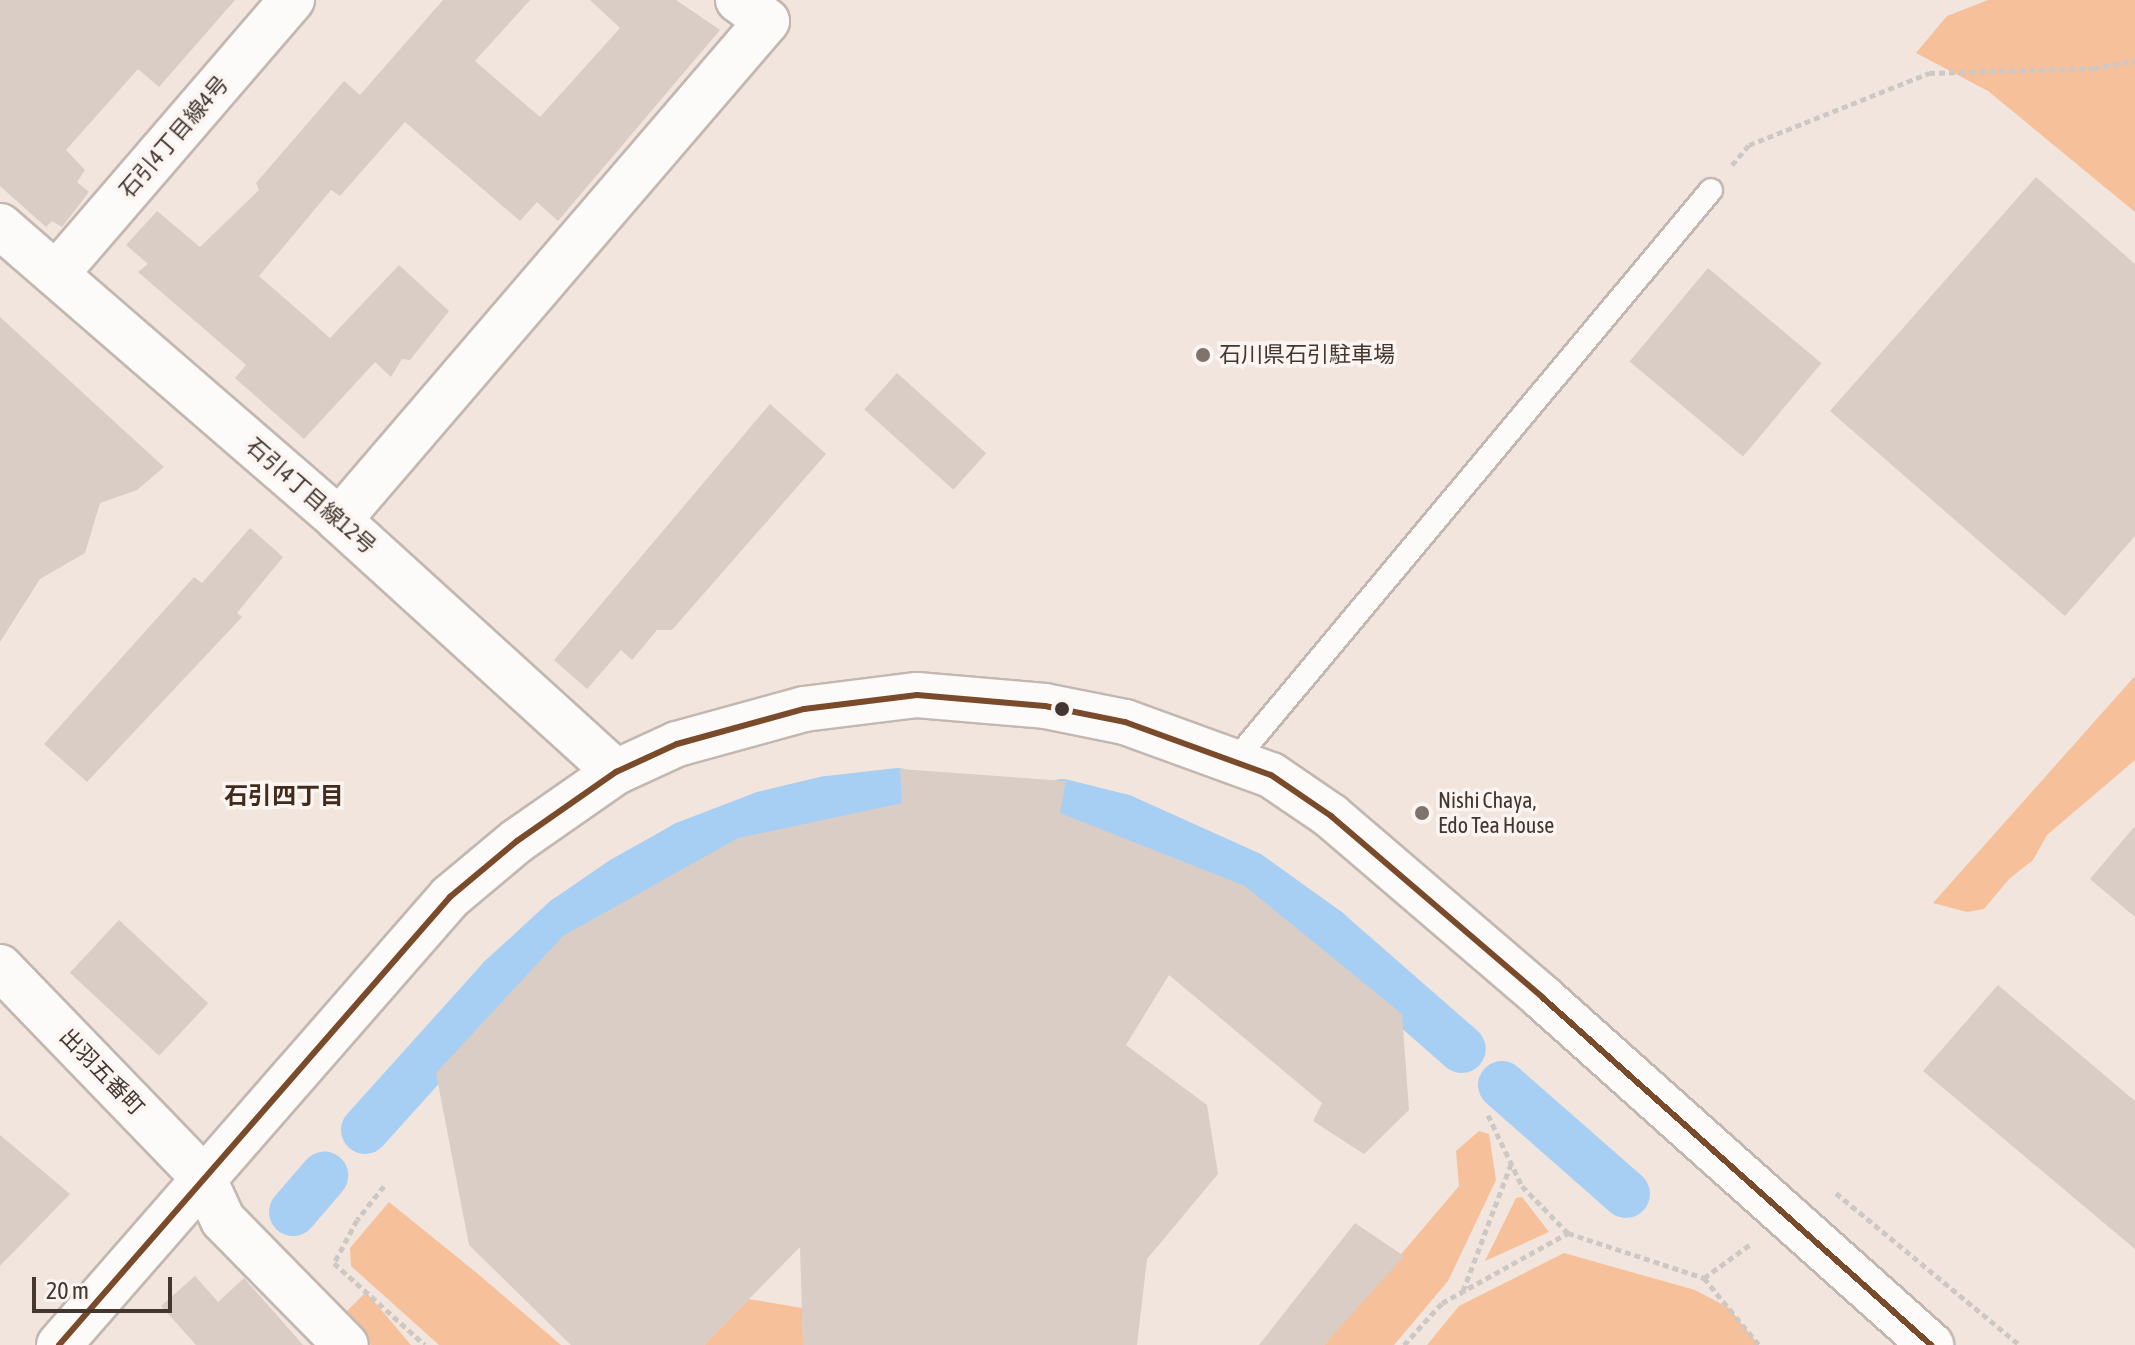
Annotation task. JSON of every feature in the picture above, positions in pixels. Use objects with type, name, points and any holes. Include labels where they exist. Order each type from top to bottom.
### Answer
[{"type":"street","name":"石引4丁目線4号","points":[[56,274],[292,0]]},
{"type":"street","points":[[339,520],[767,21],[738,0]]},
{"type":"street","name":"石引4丁目線12号","points":[[0,226],[339,520],[616,772]]},
{"type":"street","points":[[59,1345],[450,897],[517,841],[616,772],[677,744],[749,722],[862,699],[917,695],[1059,708],[1125,722],[1236,759],[1271,775],[1331,816],[1931,1345]]},
{"type":"street","name":"出羽五番町","points":[[0,967],[203,1177],[223,1220],[346,1345]]},
{"type":"lane","points":[[1236,759],[1711,190]]},
{"type":"path","points":[[1711,190],[1749,145],[1929,73],[2093,68],[2135,61]]},
{"type":"path","points":[[1488,1115],[1522,1186],[1568,1233],[1704,1278],[1759,1345]]},
{"type":"path","points":[[1463,1292],[1511,1164]]},
{"type":"path","points":[[1826,1185],[2020,1345]]},
{"type":"path","points":[[384,1186],[334,1263],[425,1345]]},
{"type":"path","points":[[1704,1278],[1788,1217]]},
{"type":"path","points":[[1404,1345],[1442,1303],[1568,1233]]},
{"type":"shaded area","points":[[1988,0],[2135,0],[2135,212],[1988,91],[1916,53],[1947,16]]},
{"type":"shaded area","points":[[2135,676],[2135,760],[2047,835],[2033,860],[2009,879],[1984,909],[1967,912],[1933,903]]},
{"type":"shaded area","points":[[1479,1131],[1489,1134],[1496,1180],[1448,1281],[1394,1345],[1324,1345],[1459,1186],[1456,1151]]},
{"type":"shaded area","points":[[1522,1197],[1549,1232],[1485,1261],[1516,1198]]},
{"type":"shaded area","points":[[389,1202],[561,1345],[439,1345],[351,1266],[350,1248]]},
{"type":"shaded area","points":[[1564,1253],[1695,1290],[1729,1308],[1759,1345],[1427,1345],[1459,1306]]},
{"type":"shaded area","points":[[366,1292],[411,1345],[371,1345],[343,1315]]},
{"type":"shaded area","points":[[749,1299],[802,1308],[803,1345],[704,1345]]},
{"type":"building","points":[[0,0],[235,0],[159,87],[138,69],[66,150],[85,170],[77,182],[89,192],[62,227],[52,221],[46,227],[0,186]]},
{"type":"building","points":[[443,0],[530,0],[475,61],[540,117],[620,28],[590,0],[676,0],[720,30],[558,221],[537,202],[520,221],[405,122],[340,196],[331,190],[259,276],[330,338],[399,265],[449,311],[410,360],[402,359],[391,377],[375,362],[304,439],[235,378],[246,365],[138,272],[148,264],[126,245],[157,211],[200,247],[259,190],[256,183],[344,81],[360,95]]},
{"type":"building","points":[[2036,177],[2135,264],[2135,536],[2065,616],[1830,411]]},
{"type":"building","points":[[1708,268],[1821,363],[1743,457],[1630,361]]},
{"type":"building","points":[[0,317],[164,467],[137,490],[100,503],[85,553],[40,579],[0,642]]},
{"type":"building","points":[[897,373],[986,453],[953,490],[864,409]]},
{"type":"building","points":[[770,404],[826,454],[672,630],[657,630],[632,660],[621,650],[587,689],[554,660]]},
{"type":"building","points":[[250,528],[283,557],[237,613],[242,617],[87,782],[44,744],[194,577],[202,583]]},
{"type":"building","points":[[900,769],[1066,781],[1060,813],[1245,886],[1402,1014],[1409,1110],[1364,1154],[1313,1121],[1322,1103],[1169,975],[1126,1045],[1207,1105],[1218,1174],[1147,1259],[1137,1345],[803,1345],[800,1247],[704,1345],[571,1345],[469,1245],[436,1073],[563,936],[738,838],[902,803]]},
{"type":"building","points":[[2135,826],[2135,917],[2090,879]]},
{"type":"building","points":[[119,920],[208,1003],[159,1056],[70,973]]},
{"type":"building","points":[[1998,985],[2135,1101],[2135,1249],[1923,1071]]},
{"type":"building","points":[[0,1135],[70,1194],[0,1266]]},
{"type":"building","points":[[1355,1223],[1404,1256],[1324,1345],[1259,1345]]},
{"type":"building","points":[[195,1276],[218,1302],[244,1278],[303,1345],[196,1345],[161,1306]]},
{"type":"waterway","points":[[365,1130],[502,978],[565,920],[622,881],[686,845],[764,815],[827,800],[898,792]]},
{"type":"waterway","points":[[1062,803],[1122,818],[1249,875],[1327,931],[1462,1049]]},
{"type":"waterway","points":[[1502,1085],[1626,1194]]},
{"type":"waterway","points":[[293,1212],[324,1176]]},
{"type":"transit line","points":[[59,1345],[450,897],[517,841],[616,772],[677,744],[804,709],[917,695],[1045,706],[1125,722],[1271,775],[1331,816],[1543,998],[1931,1345]]},
{"type":"place","name":"石川県石引駐車場","points":[[1203,355]]},
{"type":"place","name":"Nishi Chaya, Edo Tea House","points":[[1422,813]]},
{"type":"district","name":"石引四丁目","points":[[284,796]]}]
